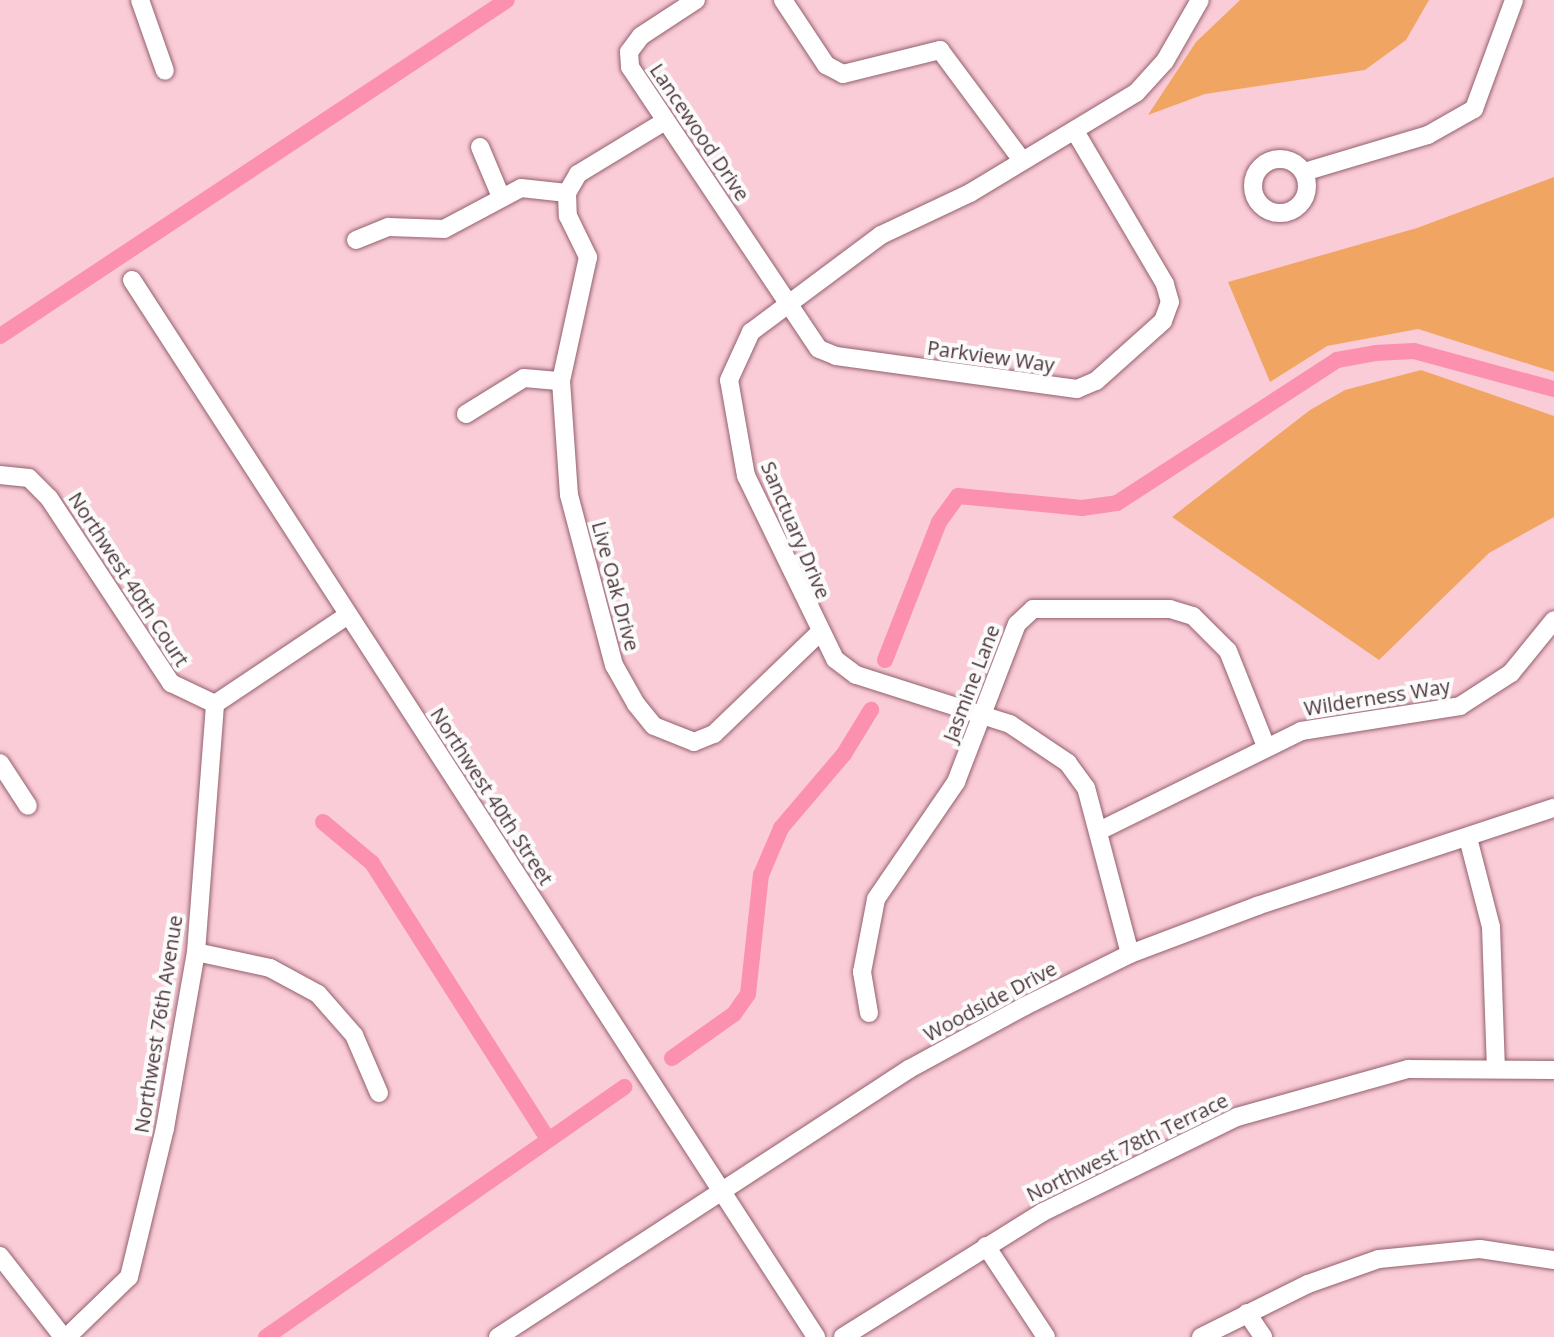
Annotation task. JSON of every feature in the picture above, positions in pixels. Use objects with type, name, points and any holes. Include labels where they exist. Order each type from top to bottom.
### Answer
[{"type":"street","points":[[140,0],[165,71]]},
{"type":"street","name":"Lancewood Drive","points":[[696,0],[629,52],[630,67],[789,304]]},
{"type":"street","points":[[783,0],[826,65],[843,74],[940,50],[1021,159]]},
{"type":"street","points":[[1304,172],[1428,135],[1474,109],[1514,0]]},
{"type":"street","name":"Sanctuary Drive","points":[[1130,954],[1086,788],[1068,763],[983,715],[856,675],[818,634],[746,476],[733,423],[735,356],[751,332],[881,235],[1075,131],[1136,93],[1165,61],[1196,1]]},
{"type":"street","points":[[356,240],[389,227],[444,229],[521,188],[567,193],[578,174],[665,121]]},
{"type":"street","name":"Parkview Way","points":[[789,304],[819,349],[836,356],[1059,388],[1096,381],[1163,321],[1170,302],[1075,131]]},
{"type":"street","points":[[480,147],[501,197]]},
{"type":"street","name":"Live Oak Drive","points":[[567,193],[568,216],[588,257],[588,284],[561,381],[569,495],[614,665],[654,726],[694,742],[714,734],[818,634]]},
{"type":"street","name":"Northwest 40th Street","points":[[132,280],[816,1337]]},
{"type":"street","points":[[466,414],[524,378],[561,381]]},
{"type":"street","name":"Northwest 40th Court","points":[[5,474],[49,498],[171,683],[215,704]]},
{"type":"street","name":"Jasmine Lane","points":[[869,1013],[862,972],[876,899],[888,871],[942,806],[983,715],[1017,624],[1033,609],[1170,609],[1213,630],[1228,651],[1265,744]]},
{"type":"street","points":[[215,704],[348,615]]},
{"type":"street","name":"Wilderness Way","points":[[1099,831],[1265,744],[1301,731],[1460,706],[1511,673],[1554,620]]},
{"type":"street","name":"Northwest 76th Avenue","points":[[65,1337],[129,1277],[196,952],[215,704]]},
{"type":"street","points":[[0,763],[28,806]]},
{"type":"street","name":"Woodside Drive","points":[[498,1337],[909,1069],[1130,954],[1554,808]]},
{"type":"street","points":[[1468,838],[1491,927],[1496,1067]]},
{"type":"street","points":[[196,952],[260,964],[318,994],[354,1035],[379,1093]]},
{"type":"street","name":"Northwest 78th Terrace","points":[[843,1337],[986,1246],[1142,1160],[1251,1112],[1408,1069],[1496,1067],[1554,1070]]},
{"type":"street","points":[[986,1246],[1046,1337]]},
{"type":"street","points":[[1201,1337],[1247,1313],[1379,1259],[1438,1249],[1554,1260]]},
{"type":"street","points":[[0,1256],[65,1337]]},
{"type":"street","points":[[1247,1313],[1263,1337]]},
{"type":"shaded area","points":[[1240,0],[1429,0],[1406,40],[1365,70],[1205,94],[1148,115],[1196,42]]},
{"type":"shaded area","points":[[1554,177],[1554,372],[1418,329],[1327,346],[1270,382],[1228,282],[1417,228]]},
{"type":"shaded area","points":[[1421,370],[1554,416],[1554,517],[1489,553],[1379,660],[1172,517],[1310,410],[1345,390]]},
{"type":"waterway","points":[[0,336],[507,0]]},
{"type":"waterway","points":[[885,660],[939,522],[958,496],[1082,508],[1117,503],[1337,360],[1375,353],[1414,351],[1554,389]]},
{"type":"waterway","points":[[672,1058],[734,1014],[748,994],[761,875],[781,828],[844,754],[871,710]]},
{"type":"waterway","points":[[323,822],[372,863],[548,1139]]},
{"type":"waterway","points":[[266,1337],[625,1087]]}]
